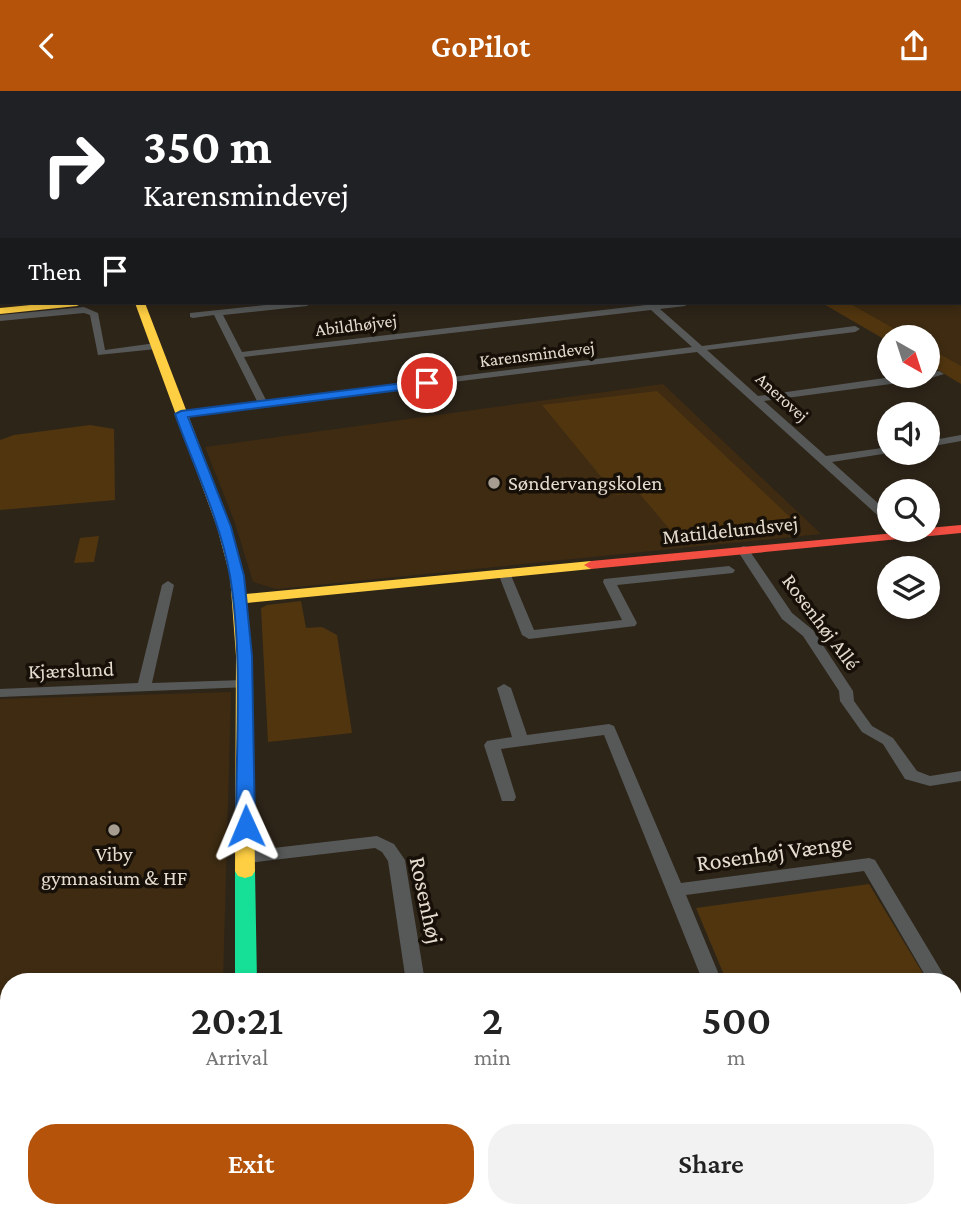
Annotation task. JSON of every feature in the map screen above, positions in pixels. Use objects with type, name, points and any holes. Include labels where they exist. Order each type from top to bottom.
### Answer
[{"type":"street","points":[[0,311],[58,305]]},
{"type":"street","points":[[141,305],[233,556],[240,599],[247,857],[246,973]]},
{"type":"street","points":[[193,315],[287,305]]},
{"type":"street","name":"Anerovej","points":[[651,305],[877,508]]},
{"type":"street","name":"Abildhøjvej","points":[[239,355],[651,305]]},
{"type":"street","points":[[0,318],[84,310],[94,313],[101,353],[156,346]]},
{"type":"street","points":[[217,312],[263,404]]},
{"type":"street","name":"Karensmindevej","points":[[181,414],[855,329]]},
{"type":"street","points":[[756,400],[877,383]]},
{"type":"street","points":[[940,441],[961,438]]},
{"type":"street","points":[[823,460],[877,452]]},
{"type":"street","name":"Matildelundsvej","points":[[940,530],[961,529]]},
{"type":"street","name":"Matildelundsvej","points":[[240,599],[877,535]]},
{"type":"street","name":"Rosenhøj Allé","points":[[743,550],[787,616],[808,633],[846,691],[847,701],[867,729],[888,741],[911,775],[930,781],[961,776]]},
{"type":"street","name":"Matildelundsvej","points":[[504,573],[529,635],[630,623],[609,582],[729,570]]},
{"type":"street","name":"Kjærslund","points":[[144,688],[168,586]]},
{"type":"street","name":"Kjærslund","points":[[0,694],[244,684]]},
{"type":"street","points":[[504,688],[521,741]]},
{"type":"street","name":"Rosenhøj Vænge","points":[[508,797],[492,745],[609,729],[709,973]]},
{"type":"street","name":"Rosenhøj","points":[[247,857],[377,842],[388,848],[396,860],[415,973]]},
{"type":"street","name":"Rosenhøj Vænge","points":[[675,890],[869,864],[934,973]]},
{"type":"street","points":[[81,1218],[245,1218]]},
{"type":"shaded area","points":[[825,305],[853,305],[888,325],[877,325],[877,335]]},
{"type":"shaded area","points":[[853,305],[961,305],[961,366],[940,354],[940,325],[888,325]]},
{"type":"shaded area","points":[[940,354],[961,366],[961,384],[940,371]]},
{"type":"shaded area","name":"Søndervangskolen","points":[[663,384],[821,534],[276,589],[253,582],[234,520],[205,447]]},
{"type":"shaded area","points":[[657,391],[792,519],[677,538],[639,493],[616,495],[542,405]]},
{"type":"shaded area","points":[[90,425],[114,429],[115,500],[0,510],[0,440],[14,435]]},
{"type":"shaded area","points":[[99,536],[94,562],[74,563],[80,538]]},
{"type":"shaded area","points":[[301,601],[306,628],[322,627],[337,635],[352,733],[268,742],[261,608]]},
{"type":"shaded area","name":"Viby gymnasium & HF","points":[[231,692],[223,973],[0,973],[0,699]]},
{"type":"shaded area","points":[[869,884],[923,973],[723,973],[696,908]]},
{"type":"traffic: fast","points":[[245,871],[246,973]]},
{"type":"traffic: fast","points":[[81,1218],[245,1218]]},
{"type":"traffic: slow","points":[[0,311],[58,305]]},
{"type":"traffic: slow","points":[[141,305],[224,527],[237,576],[244,656],[245,871]]},
{"type":"traffic: slow","points":[[240,599],[591,565]]},
{"type":"traffic: jam","points":[[591,565],[961,529]]},
{"type":"place","name":"Søndervangskolen","points":[[494,483]]},
{"type":"place","name":"Viby gymnasium & HF","points":[[114,830]]},
{"type":"route","points":[[246,826],[244,656],[237,576],[224,527],[181,414],[427,383]]}]
